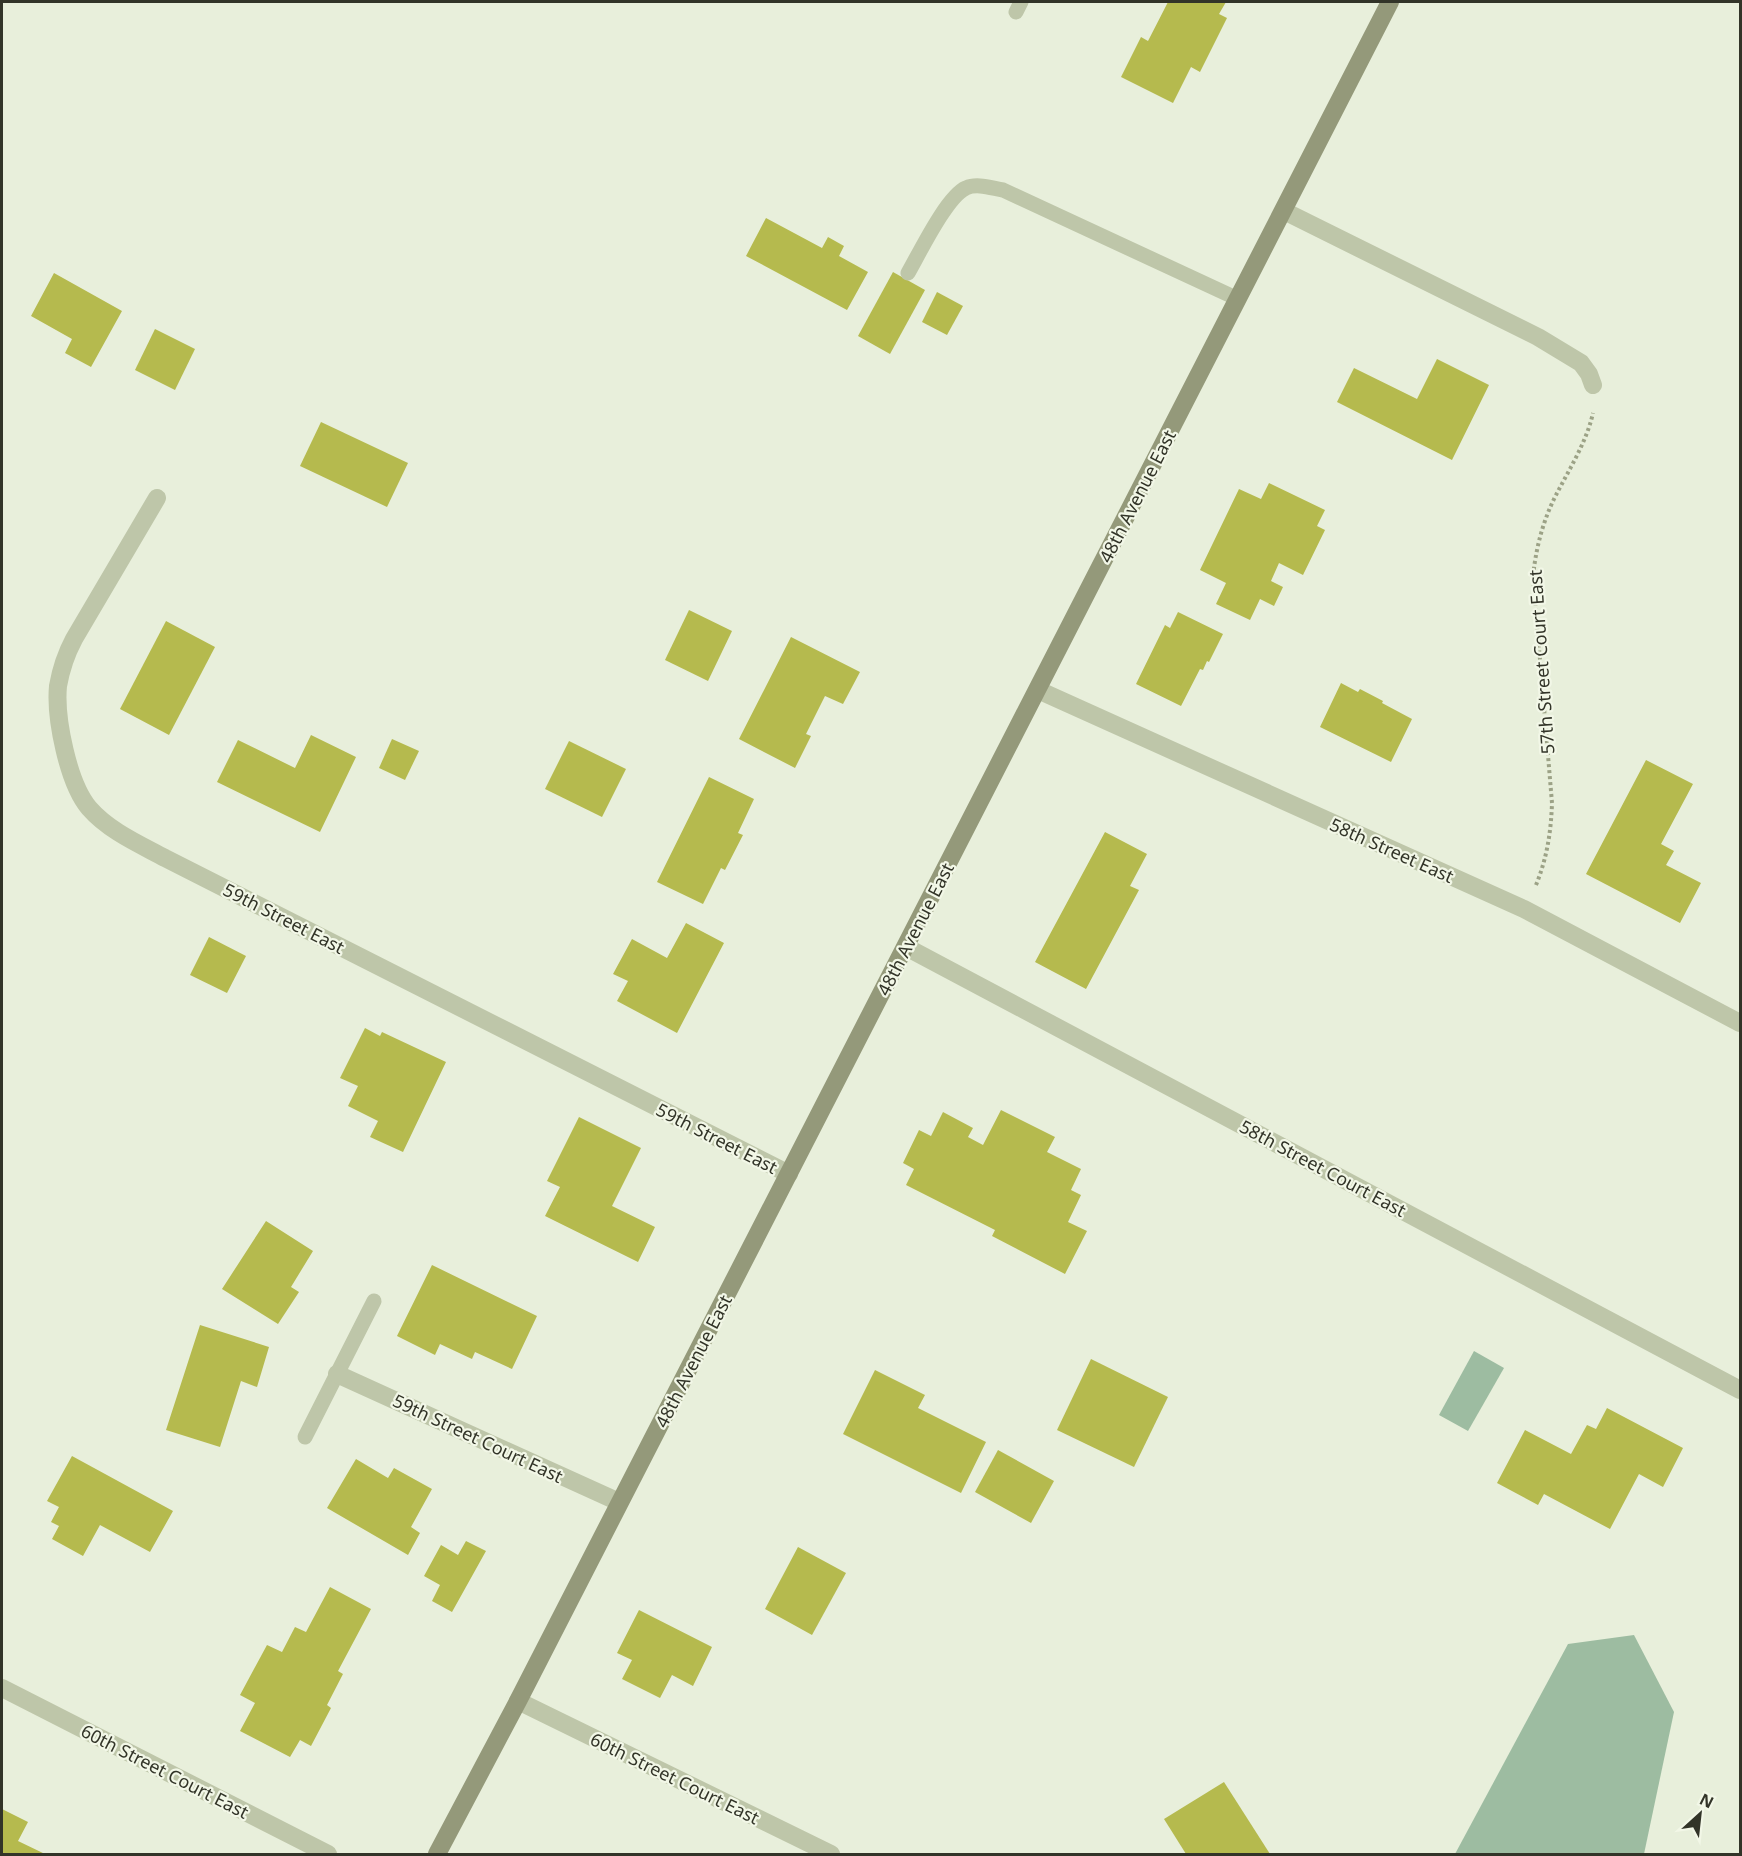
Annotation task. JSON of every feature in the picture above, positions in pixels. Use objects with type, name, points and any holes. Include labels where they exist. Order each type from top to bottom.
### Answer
[{"type":"street","name":"48th Avenue East","points":[[437,1854],[906,947],[1390,2]]},
{"type":"street","points":[[1284,211],[1538,337],[1581,363],[1589,374],[1593,386]]},
{"type":"street","name":"59th Street East","points":[[157,498],[74,639],[60,674],[58,706],[68,764],[80,795],[99,818],[128,838],[165,858],[789,1174]]},
{"type":"street","name":"58th Street East","points":[[1038,690],[1524,909],[1740,1023]]},
{"type":"street","name":"58th Street Court East","points":[[906,947],[1740,1390]]},
{"type":"street","name":"59th Street Court East","points":[[337,1374],[619,1502]]},
{"type":"street","name":"60th Street Court East","points":[[2,1688],[328,1854]]},
{"type":"street","name":"60th Street Court East","points":[[518,1701],[831,1854]]},
{"type":"lane","points":[[908,273],[951,200],[965,188],[982,185],[1003,190],[1238,299]]},
{"type":"lane","points":[[305,1437],[374,1301]]},
{"type":"path","name":"57th Street Court East","points":[[1524,909],[1535,889],[1545,860],[1551,822],[1551,791],[1533,576],[1535,557],[1545,520],[1591,424],[1593,386]]},
{"type":"green space","points":[[1474,1351],[1504,1368],[1468,1431],[1439,1415]]},
{"type":"green space","points":[[1634,1635],[1674,1712],[1644,1854],[1455,1854],[1568,1644]]},
{"type":"building","points":[[1168,2],[1226,2],[1219,14],[1227,18],[1200,72],[1191,67],[1173,103],[1121,77],[1141,37],[1148,41]]},
{"type":"building","points":[[766,218],[822,248],[828,237],[844,246],[839,256],[868,272],[847,310],[746,256]]},
{"type":"building","points":[[893,272],[925,290],[890,354],[858,336]]},
{"type":"building","points":[[54,273],[122,311],[91,367],[65,353],[72,339],[31,316]]},
{"type":"building","points":[[937,292],[963,306],[947,335],[922,322]]},
{"type":"building","points":[[155,329],[195,349],[175,390],[135,370]]},
{"type":"building","points":[[1437,359],[1489,385],[1452,460],[1337,402],[1354,368],[1417,399]]},
{"type":"building","points":[[321,422],[408,463],[387,507],[300,466]]},
{"type":"building","points":[[1269,483],[1325,510],[1317,526],[1325,530],[1303,575],[1279,563],[1271,581],[1283,587],[1274,606],[1260,599],[1250,620],[1216,604],[1226,583],[1200,570],[1239,489],[1261,499]]},
{"type":"building","points":[[689,610],[732,631],[708,681],[665,660]]},
{"type":"building","points":[[1178,612],[1223,634],[1209,662],[1207,661],[1203,670],[1200,669],[1181,706],[1136,684],[1165,625],[1170,628]]},
{"type":"building","points":[[166,621],[215,647],[169,735],[120,709]]},
{"type":"building","points":[[791,637],[860,672],[843,704],[825,696],[806,734],[811,736],[795,768],[739,739]]},
{"type":"building","points":[[1341,683],[1358,692],[1360,689],[1412,719],[1391,762],[1320,727]]},
{"type":"building","points":[[311,735],[356,757],[320,832],[217,782],[238,740],[295,768]]},
{"type":"building","points":[[392,739],[419,751],[405,780],[379,768]]},
{"type":"building","points":[[569,741],[626,769],[602,817],[545,789]]},
{"type":"building","points":[[1646,760],[1693,784],[1661,844],[1674,851],[1666,865],[1701,883],[1680,923],[1586,874]]},
{"type":"building","points":[[709,777],[754,799],[738,833],[743,835],[725,870],[721,868],[703,904],[657,882]]},
{"type":"building","points":[[1105,832],[1147,854],[1130,886],[1139,890],[1086,989],[1035,962]]},
{"type":"building","points":[[686,923],[724,943],[677,1033],[617,1001],[628,981],[613,974],[632,939],[667,958]]},
{"type":"building","points":[[209,937],[246,956],[227,993],[190,975]]},
{"type":"building","points":[[365,1028],[380,1036],[382,1032],[446,1062],[403,1152],[370,1137],[378,1121],[348,1106],[358,1086],[340,1078]]},
{"type":"building","points":[[1001,1110],[1055,1137],[1047,1152],[1081,1169],[1071,1190],[1081,1195],[1068,1222],[1087,1231],[1065,1274],[992,1236],[995,1230],[906,1185],[914,1169],[903,1163],[919,1130],[931,1136],[943,1112],[973,1128],[968,1137],[983,1145]]},
{"type":"building","points":[[579,1117],[641,1148],[612,1206],[655,1227],[638,1262],[545,1216],[560,1187],[547,1181]]},
{"type":"building","points":[[266,1221],[313,1251],[291,1287],[299,1292],[278,1324],[222,1289]]},
{"type":"building","points":[[432,1265],[537,1316],[512,1369],[475,1352],[472,1359],[440,1344],[435,1355],[397,1336]]},
{"type":"building","points":[[200,1325],[269,1347],[257,1387],[241,1381],[220,1447],[166,1430]]},
{"type":"building","points":[[1091,1359],[1168,1397],[1134,1467],[1057,1430]]},
{"type":"building","points":[[875,1370],[925,1395],[918,1408],[986,1442],[961,1493],[843,1434]]},
{"type":"building","points":[[1607,1408],[1683,1448],[1663,1487],[1639,1474],[1610,1529],[1544,1494],[1538,1505],[1497,1483],[1525,1430],[1571,1454],[1587,1425],[1596,1429]]},
{"type":"building","points":[[998,1450],[1054,1481],[1031,1523],[975,1492]]},
{"type":"building","points":[[72,1456],[173,1511],[150,1552],[100,1525],[83,1556],[52,1539],[59,1526],[51,1522],[59,1507],[47,1501]]},
{"type":"building","points":[[356,1459],[388,1478],[394,1468],[432,1489],[411,1527],[420,1533],[408,1555],[327,1508]]},
{"type":"building","points":[[466,1541],[486,1551],[452,1612],[432,1601],[440,1585],[424,1576],[441,1545],[458,1555]]},
{"type":"building","points":[[798,1547],[846,1573],[812,1635],[765,1609]]},
{"type":"building","points":[[330,1587],[371,1609],[338,1671],[343,1674],[327,1705],[331,1708],[311,1746],[300,1740],[290,1757],[240,1731],[255,1703],[240,1695],[267,1645],[282,1652],[295,1627],[306,1632]]},
{"type":"building","points":[[639,1610],[712,1647],[693,1686],[672,1675],[660,1698],[622,1679],[632,1660],[617,1653]]},
{"type":"building","points":[[1224,1782],[1270,1854],[1186,1854],[1164,1819]]},
{"type":"building","points":[[2,1809],[28,1822],[18,1841],[45,1854],[2,1854]]}]
